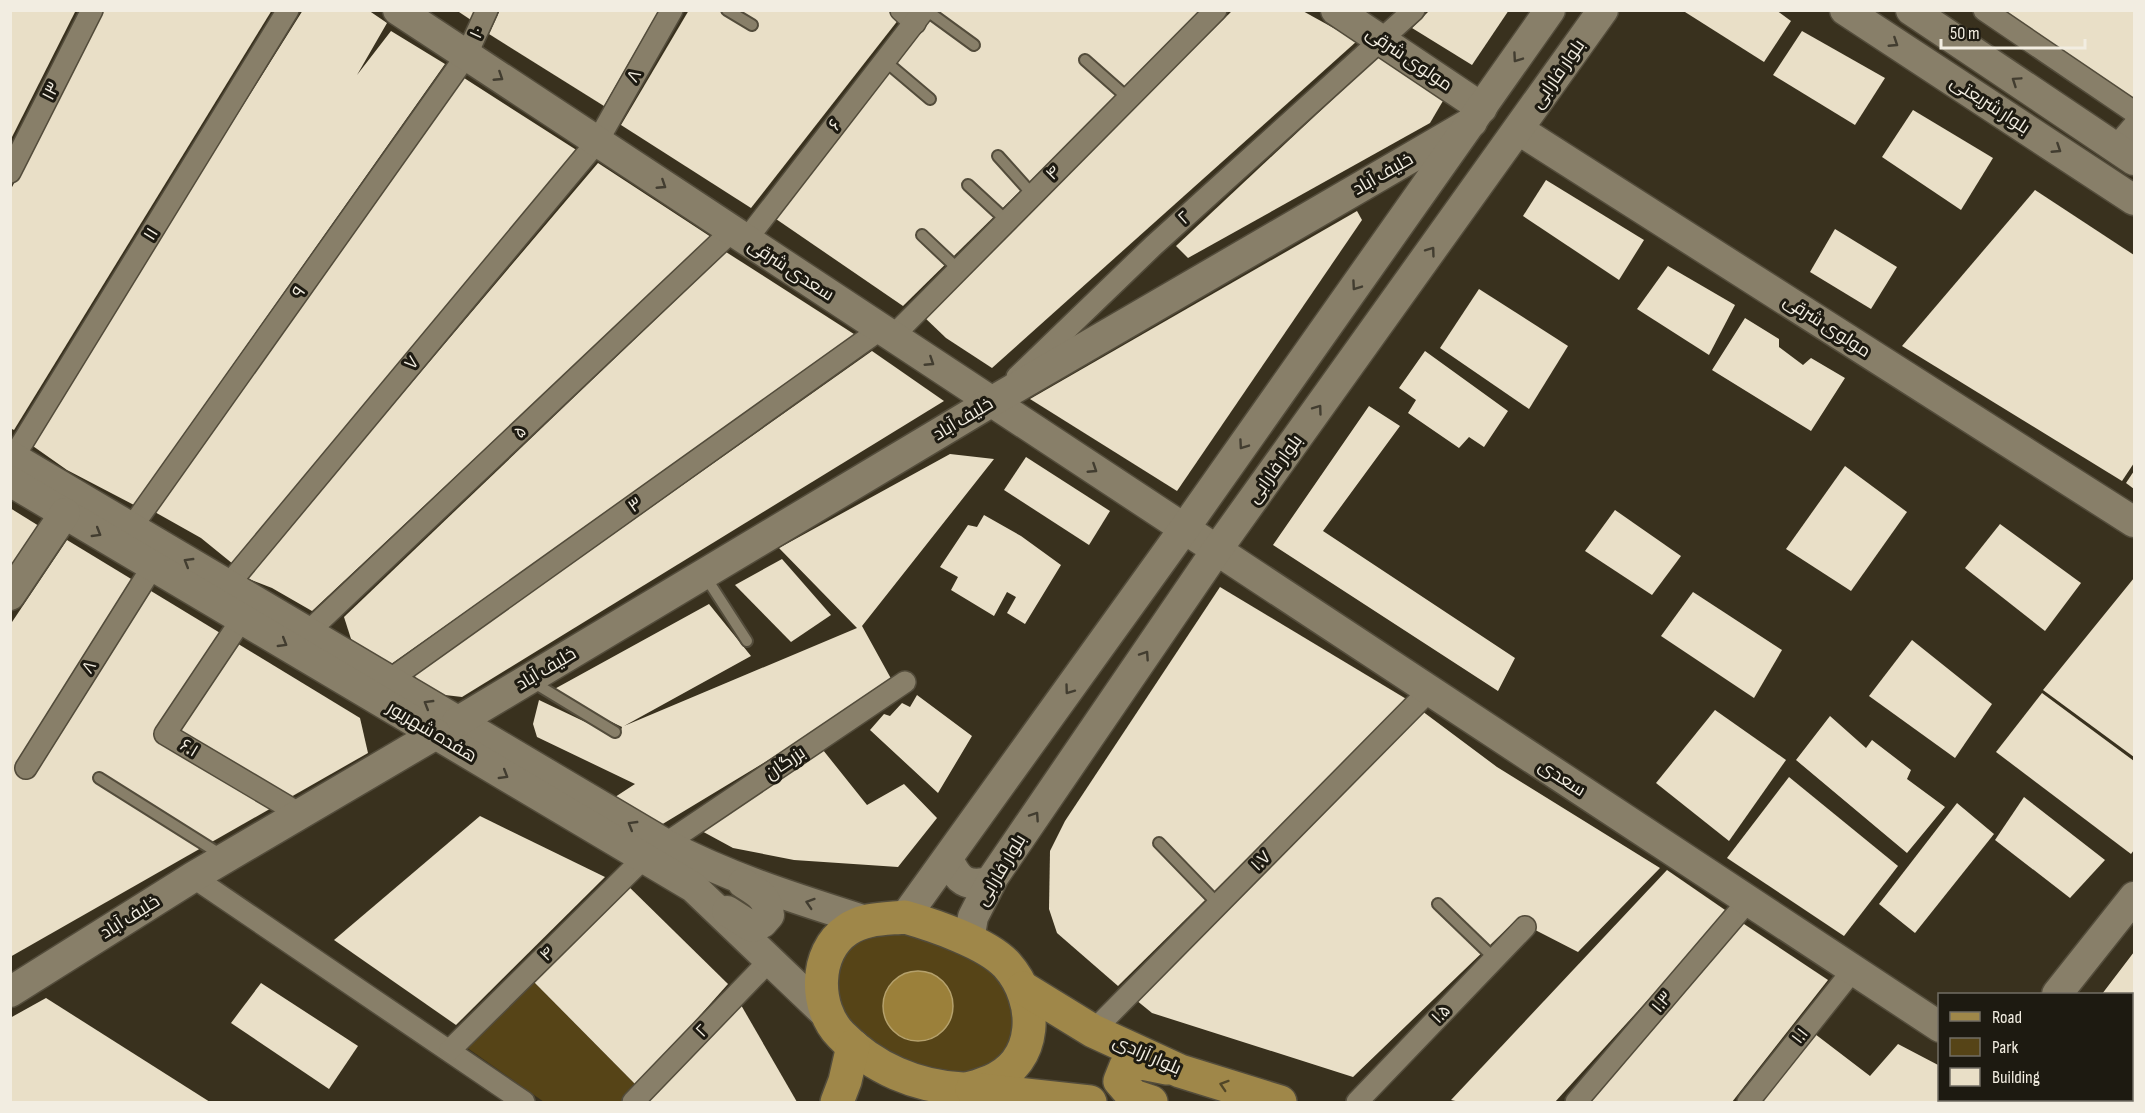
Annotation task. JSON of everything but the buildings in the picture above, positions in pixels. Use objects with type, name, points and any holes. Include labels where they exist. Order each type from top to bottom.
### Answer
[{"type":"main road","name":"سعدی شرقی","points":[[398,10],[1184,529]]},
{"type":"main road","name":"مولوی شرقی","points":[[1336,10],[1383,40],[1477,115]]},
{"type":"main road","points":[[904,917],[1184,529],[1550,10]]},
{"type":"main road","name":"بلوار فارابی","points":[[969,940],[973,917],[990,882],[1216,550],[1603,10]]},
{"type":"main road","name":"بلوار شریعتی","points":[[1845,10],[2134,200]]},
{"type":"main road","name":"بلوار شریعتی","points":[[1911,10],[2128,144]]},
{"type":"main road","name":"خلیف آباد","points":[[10,992],[193,877],[1477,115]]},
{"type":"main road","name":"مولوی شرقی","points":[[1519,130],[2134,522]]},
{"type":"main road","points":[[886,465],[904,465],[986,425],[1019,421]]},
{"type":"main road","name":"هفده شهریور","points":[[11,465],[64,513],[242,619],[446,728],[655,851],[866,921]]},
{"type":"main road","name":"هفده شهریور","points":[[11,465],[131,528],[388,681],[446,728]]},
{"type":"main road","points":[[10,595],[64,513]]},
{"type":"main road","name":"سعدی","points":[[1184,529],[1938,1026]]},
{"type":"main road","name":"هفده شهریور","points":[[655,851],[771,959],[828,1016]]},
{"type":"main road","points":[[948,859],[953,870],[962,880],[975,885],[990,882]]},
{"type":"main road","points":[[693,887],[744,923],[752,927],[762,923],[769,915],[768,905],[762,895],[733,877]]},
{"type":"main road","points":[[2057,993],[2134,897]]},
{"type":"main road","points":[[951,1093],[1001,1077],[1025,1049],[1030,1020],[1029,1007],[1023,988],[1005,963],[969,940],[904,917],[866,921],[846,930],[833,946],[822,968],[820,991],[828,1016],[839,1034],[853,1046],[893,1072],[951,1093],[1090,1102]]},
{"type":"main road","name":"بلوار آزادی","points":[[1023,988],[1093,1030],[1180,1071],[1280,1102]]},
{"type":"main road","points":[[837,1102],[845,1081],[853,1046]]},
{"type":"main road","points":[[1151,1102],[1133,1096],[1120,1081],[1126,1066],[1142,1063],[1180,1071]]},
{"type":"street","name":"۱۳","points":[[10,172],[92,10]]},
{"type":"street","name":"۱۱","points":[[11,465],[288,10]]},
{"type":"street","name":"۱۰","points":[[466,56],[487,10]]},
{"type":"street","name":"۸","points":[[597,142],[672,10]]},
{"type":"street","name":"۴","points":[[887,333],[958,269],[1216,10]]},
{"type":"street","name":"۲","points":[[991,402],[1153,246],[1414,10]]},
{"type":"street","points":[[1984,10],[2134,112]]},
{"type":"street","name":"۶","points":[[739,236],[885,61],[916,14]]},
{"type":"street","name":"۹","points":[[131,528],[466,56]]},
{"type":"street","name":"۷","points":[[228,585],[597,142]]},
{"type":"street","name":"۵","points":[[307,633],[739,236]]},
{"type":"street","name":"۳","points":[[388,681],[887,333]]},
{"type":"street","name":"۸","points":[[26,768],[153,566]]},
{"type":"street","name":"۶.۱","points":[[242,619],[165,734],[300,814]]},
{"type":"street","name":"بزرگان","points":[[655,851],[905,682]]},
{"type":"street","name":"۱.۷","points":[[1093,1030],[1429,691]]},
{"type":"street","name":"۴","points":[[450,1050],[655,851]]},
{"type":"street","points":[[193,877],[524,1102]]},
{"type":"street","name":"۱.۳","points":[[1576,1102],[1748,901]]},
{"type":"street","name":"۱.۵","points":[[1357,1102],[1524,927]]},
{"type":"street","name":"۲","points":[[633,1102],[771,959]]},
{"type":"street","name":"۱.۱","points":[[1748,1102],[1853,970]]},
{"type":"lane","points":[[727,10],[752,25]]},
{"type":"lane","points":[[916,14],[974,45]]},
{"type":"lane","points":[[1085,60],[1128,98]]},
{"type":"lane","points":[[885,61],[930,99]]},
{"type":"lane","points":[[998,156],[1032,194]]},
{"type":"lane","points":[[968,185],[1006,221]]},
{"type":"lane","points":[[922,235],[958,269]]},
{"type":"lane","points":[[705,575],[747,641]]},
{"type":"lane","points":[[528,679],[615,732]]},
{"type":"lane","points":[[99,778],[225,858]]},
{"type":"lane","points":[[1159,843],[1218,904]]},
{"type":"lane","points":[[1438,904],[1494,958]]},
{"type":"green space","points":[[916,925],[1014,984],[1013,1055],[946,1083],[844,1031],[831,969],[845,940]],"holes":[[[916,971],[949,990],[952,1006],[949,1020],[942,1031],[931,1038],[919,1041],[906,1039],[895,1032],[886,1019],[883,1008],[885,999],[894,983],[905,975]]]},
{"type":"green space","points":[[532,980],[637,1086],[623,1102],[544,1102],[466,1047]]},
{"type":"shaded area","points":[[918,971],[931,974],[943,981],[950,993],[953,1006],[950,1019],[943,1031],[931,1038],[918,1041],[905,1038],[893,1031],[886,1019],[883,1006],[886,993],[893,981],[905,974]]}]
